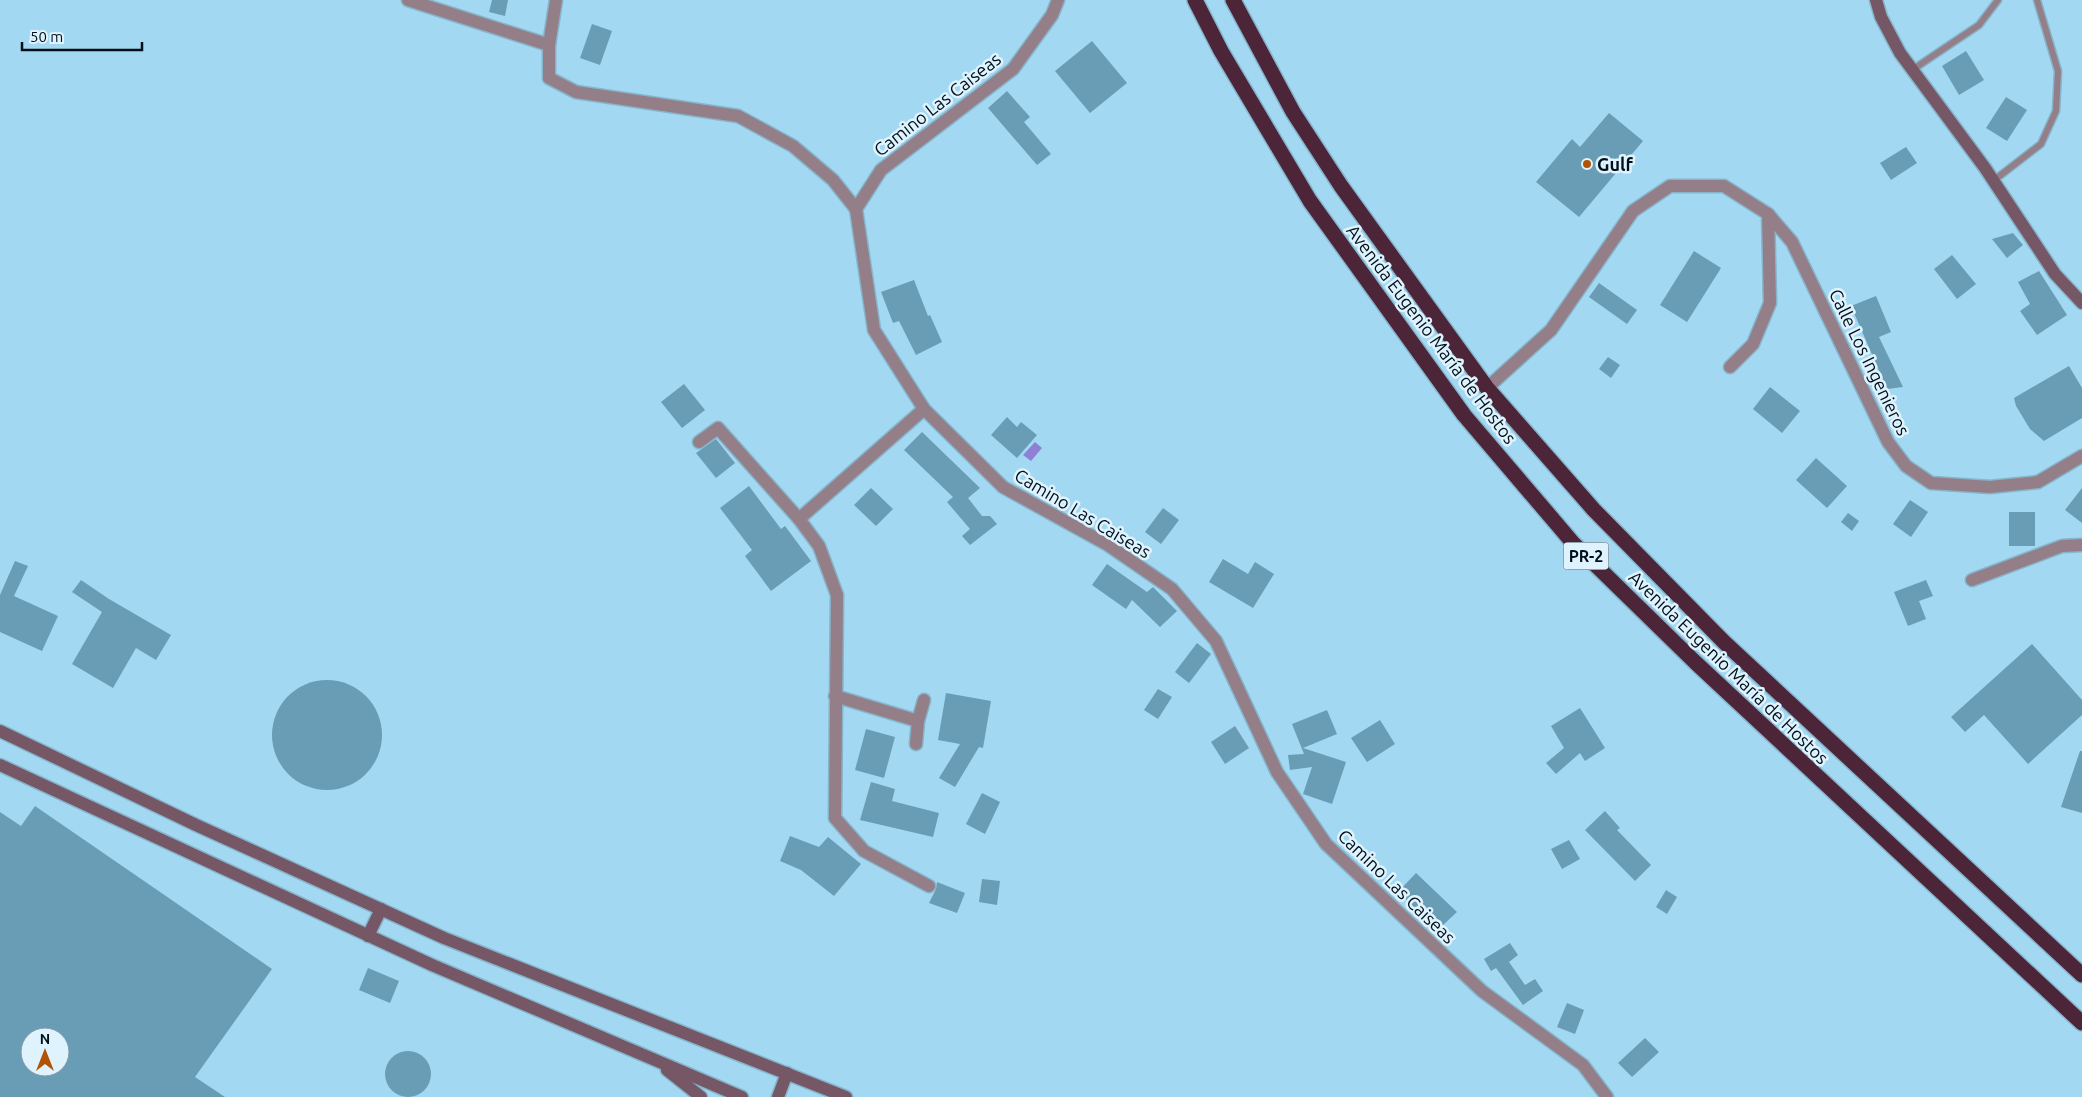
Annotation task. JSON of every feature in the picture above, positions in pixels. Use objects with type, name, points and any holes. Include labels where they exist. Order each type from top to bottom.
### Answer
[{"type":"highway","name":"Avenida Eugenio María de Hostos","points":[[1195,0],[1221,51],[1310,201],[1464,415],[1573,543],[1710,676],[2082,1023]]},
{"type":"highway","name":"Avenida Eugenio María de Hostos","points":[[1233,0],[1294,112],[1341,186],[1487,388],[1594,510],[1724,642],[2082,975]]},
{"type":"street","points":[[408,0],[549,45]]},
{"type":"street","points":[[556,0],[549,45],[549,78],[576,92],[738,116],[793,146],[834,180],[856,209]]},
{"type":"street","name":"Camino Las Caiseas","points":[[1058,0],[1052,15],[1013,68],[881,170],[856,209],[874,330],[924,409],[1003,487],[1108,544],[1172,590],[1216,640],[1278,772],[1326,844],[1482,991],[1583,1065],[1607,1097]]},
{"type":"street","points":[[1876,0],[1881,17],[1900,53],[1993,181],[2056,274],[2082,303]]},
{"type":"street","name":"Calle Los Ingenieros","points":[[1487,388],[1551,330],[1633,211],[1670,186],[1724,186],[1768,214],[1792,242],[1888,442],[1906,466],[1931,483],[1990,487],[2038,482],[2082,456]]},
{"type":"street","points":[[1730,367],[1753,344],[1770,304],[1768,214]]},
{"type":"street","points":[[799,519],[924,409]]},
{"type":"street","points":[[699,442],[718,428],[799,519],[819,546],[836,594],[835,818],[864,851],[929,886]]},
{"type":"street","points":[[1972,580],[2062,546],[2082,545]]},
{"type":"street","points":[[835,696],[918,721]]},
{"type":"street","points":[[916,744],[918,721],[924,700]]},
{"type":"street","points":[[0,731],[196,825],[453,942],[846,1097]]},
{"type":"street","points":[[0,765],[368,936],[742,1097]]},
{"type":"street","points":[[368,936],[381,909]]},
{"type":"street","points":[[653,1059],[701,1097]]},
{"type":"street","points":[[778,1097],[787,1073]]},
{"type":"lane","points":[[1912,70],[1979,25],[1998,0]]},
{"type":"lane","points":[[1993,181],[2041,144],[2056,111],[2058,72],[2037,0]]},
{"type":"shaded area","points":[[1035,442],[1042,448],[1031,461],[1023,455]]},
{"type":"building","points":[[492,0],[508,0],[505,16],[489,12]]},
{"type":"building","points":[[592,24],[612,31],[600,65],[580,58]]},
{"type":"building","points":[[1092,41],[1127,83],[1090,113],[1055,71]]},
{"type":"building","points":[[1966,51],[1984,80],[1959,95],[1942,66]]},
{"type":"building","points":[[1007,91],[1030,117],[1024,122],[1051,154],[1037,165],[988,108]]},
{"type":"building","points":[[2006,97],[2027,110],[2007,141],[1986,128]]},
{"type":"building","name":"Gulf","points":[[1609,113],[1643,141],[1579,217],[1536,182],[1572,139],[1580,147]]},
{"type":"building","points":[[1906,147],[1917,163],[1891,180],[1880,163]]},
{"type":"building","points":[[2013,233],[2023,245],[2007,258],[1992,239]]},
{"type":"building","points":[[1694,251],[1721,268],[1687,322],[1660,305]]},
{"type":"building","points":[[1952,255],[1976,284],[1957,299],[1934,269]]},
{"type":"building","points":[[2039,271],[2067,315],[2037,335],[2020,311],[2030,304],[2018,282]]},
{"type":"building","points":[[914,280],[928,316],[930,315],[942,342],[916,355],[899,321],[893,323],[881,292]]},
{"type":"building","points":[[1599,283],[1637,310],[1627,324],[1589,297]]},
{"type":"building","points":[[1876,296],[1891,332],[1879,337],[1903,387],[1887,389],[1851,306]]},
{"type":"building","points":[[1608,357],[1620,365],[1611,378],[1599,369]]},
{"type":"building","points":[[2069,366],[2082,388],[2082,418],[2044,441],[2030,429],[2016,406],[2014,398]]},
{"type":"building","points":[[684,384],[705,410],[682,428],[661,402]]},
{"type":"building","points":[[1770,387],[1800,411],[1782,433],[1753,409]]},
{"type":"building","points":[[1007,417],[1017,427],[1021,422],[1037,435],[1017,458],[991,435]]},
{"type":"building","points":[[922,432],[980,488],[968,498],[982,516],[990,516],[997,524],[970,545],[962,536],[970,529],[947,502],[953,497],[904,450]]},
{"type":"building","points":[[716,439],[735,463],[716,478],[696,453]]},
{"type":"building","points":[[1816,458],[1847,486],[1827,508],[1796,480]]},
{"type":"building","points":[[749,486],[781,529],[785,526],[811,561],[771,591],[745,556],[752,550],[720,508]]},
{"type":"building","points":[[871,488],[893,509],[876,526],[854,505]]},
{"type":"building","points":[[2082,488],[2082,523],[2065,510]]},
{"type":"building","points":[[1910,500],[1928,512],[1911,537],[1893,524]]},
{"type":"building","points":[[1163,508],[1179,520],[1161,544],[1145,532]]},
{"type":"building","points":[[2009,512],[2035,512],[2035,546],[2009,546]]},
{"type":"building","points":[[1848,513],[1859,521],[1852,531],[1841,522]]},
{"type":"building","points":[[1223,559],[1248,574],[1255,562],[1274,574],[1253,608],[1209,582]]},
{"type":"building","points":[[15,561],[28,566],[14,596],[58,616],[42,651],[0,632],[0,595]]},
{"type":"building","points":[[1107,564],[1147,592],[1153,587],[1177,611],[1160,627],[1132,600],[1126,609],[1092,585]]},
{"type":"building","points":[[81,580],[109,599],[171,635],[156,660],[136,648],[113,688],[72,664],[102,612],[72,592]]},
{"type":"building","points":[[1926,580],[1933,596],[1919,601],[1926,619],[1908,626],[1894,592]]},
{"type":"building","points":[[1197,643],[1211,654],[1189,683],[1175,672]]},
{"type":"building","points":[[2032,644],[2082,700],[2082,715],[2028,764],[1984,715],[1965,732],[1951,717]]},
{"type":"building","points":[[327,680],[348,684],[366,696],[378,714],[382,735],[378,756],[366,774],[348,786],[327,790],[306,786],[288,774],[276,756],[272,735],[276,714],[288,696],[306,684]]},
{"type":"building","points":[[1158,689],[1172,697],[1158,719],[1144,710]]},
{"type":"building","points":[[946,693],[991,701],[983,748],[979,747],[955,787],[939,778],[960,744],[938,740]]},
{"type":"building","points":[[1580,708],[1605,748],[1585,761],[1580,753],[1556,774],[1546,763],[1564,748],[1551,726]]},
{"type":"building","points":[[1327,710],[1337,734],[1303,748],[1346,762],[1332,804],[1303,794],[1312,767],[1290,770],[1288,755],[1304,754],[1292,724]]},
{"type":"building","points":[[1380,720],[1395,744],[1367,762],[1351,738]]},
{"type":"building","points":[[1235,726],[1249,748],[1225,764],[1211,742]]},
{"type":"building","points":[[866,729],[895,737],[884,778],[855,770]]},
{"type":"building","points":[[2080,751],[2082,751],[2082,813],[2061,807]]},
{"type":"building","points":[[871,782],[895,789],[892,801],[939,813],[933,837],[860,820]]},
{"type":"building","points":[[982,793],[1000,802],[985,834],[966,824]]},
{"type":"building","points":[[35,806],[272,969],[195,1077],[225,1097],[0,1097],[0,812],[21,826]]},
{"type":"building","points":[[1605,811],[1620,828],[1617,830],[1651,865],[1635,881],[1585,830]]},
{"type":"building","points":[[790,836],[819,847],[828,837],[861,864],[834,896],[801,870],[780,861]]},
{"type":"building","points":[[1569,840],[1580,859],[1562,869],[1551,849]]},
{"type":"building","points":[[1416,873],[1457,912],[1443,925],[1424,905],[1418,911],[1398,892]]},
{"type":"building","points":[[982,879],[1000,881],[997,905],[979,902]]},
{"type":"building","points":[[937,882],[965,893],[957,913],[929,903],[936,889]]},
{"type":"building","points":[[1666,890],[1677,897],[1667,914],[1656,907]]},
{"type":"building","points":[[1510,943],[1518,955],[1509,962],[1525,985],[1535,979],[1543,991],[1523,1005],[1496,968],[1491,971],[1484,959]]},
{"type":"building","points":[[368,968],[399,981],[390,1003],[359,990]]},
{"type":"building","points":[[1567,1003],[1584,1010],[1575,1034],[1557,1027]]},
{"type":"building","points":[[1645,1038],[1659,1052],[1632,1077],[1618,1063]]},
{"type":"building","points":[[408,1051],[421,1055],[427,1061],[431,1074],[427,1087],[421,1093],[408,1097],[395,1093],[389,1087],[385,1074],[389,1061],[395,1055]]},
{"type":"place","name":"Gulf","points":[[1587,164]]}]
